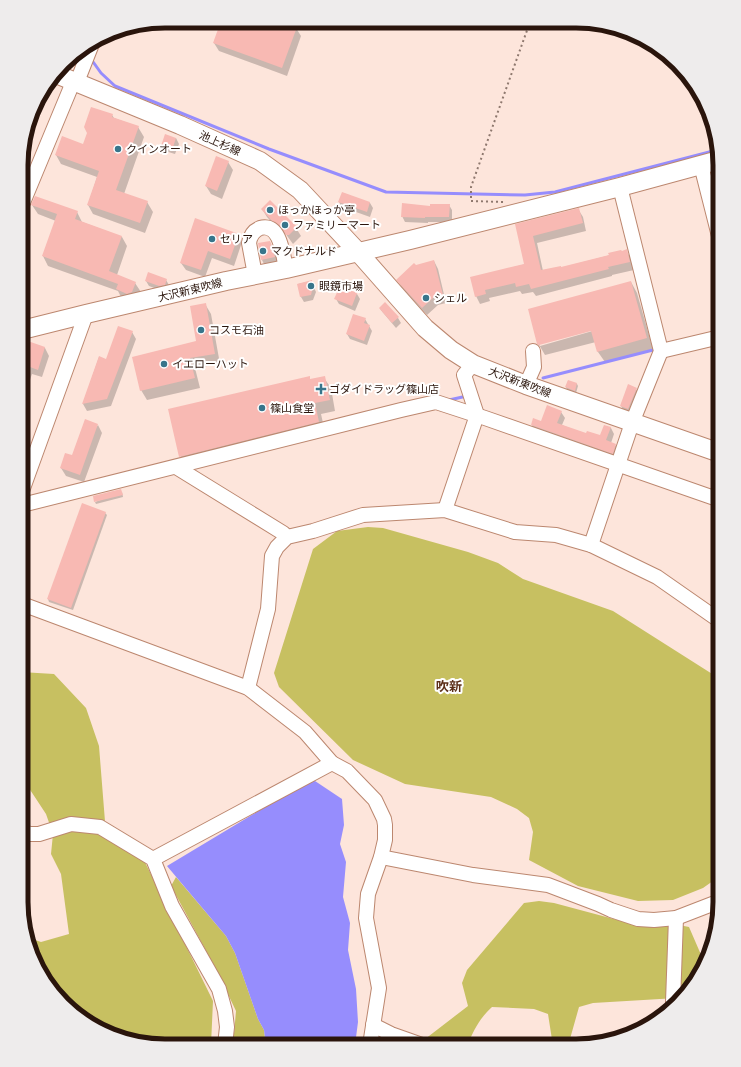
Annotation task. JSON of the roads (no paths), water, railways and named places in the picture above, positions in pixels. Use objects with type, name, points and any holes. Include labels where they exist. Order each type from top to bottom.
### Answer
[{"type":"main road","name":"池上杉線","points":[[61,76],[180,125],[260,161],[300,190],[358,252]]},
{"type":"main road","name":"大沢新東吹線","points":[[28,328],[358,252],[620,187],[713,162]]},
{"type":"main road","name":"大沢新東吹線","points":[[358,252],[425,328],[451,350],[473,364],[526,385],[713,451]]},
{"type":"street","points":[[28,191],[71,87],[77,82],[89,51]]},
{"type":"street","points":[[701,165],[713,212]]},
{"type":"street","points":[[591,545],[632,423],[661,351],[620,187]]},
{"type":"street","points":[[255,275],[249,243],[250,238],[255,231],[264,228],[272,230],[278,237],[286,269]]},
{"type":"street","points":[[28,474],[86,314]]},
{"type":"street","points":[[661,351],[713,338]]},
{"type":"street","points":[[526,385],[534,368],[533,351]]},
{"type":"street","points":[[445,510],[476,415],[464,375],[473,364]]},
{"type":"street","points":[[28,504],[436,402],[713,498]]},
{"type":"street","points":[[176,467],[283,533],[287,537]]},
{"type":"street","points":[[248,688],[268,609],[272,556],[277,547],[287,537],[313,531],[363,515],[445,510],[515,532],[556,535],[591,545],[657,577],[713,616]]},
{"type":"street","points":[[28,606],[248,688],[305,732],[332,763],[347,771],[375,800],[384,819],[385,840],[381,857],[368,894],[366,918],[380,988],[371,1039]]},
{"type":"street","points":[[153,860],[332,763]]},
{"type":"street","points":[[28,833],[39,834],[70,824],[100,828],[153,860],[172,906],[219,989],[225,1011],[227,1027],[226,1039]]},
{"type":"street","points":[[381,857],[473,875],[548,885],[638,919],[654,920],[676,918],[713,904]]},
{"type":"street","points":[[673,998],[676,918]]},
{"type":"street","points":[[373,1025],[405,1039]]},
{"type":"waterway","points":[[91,59],[101,73],[115,86],[269,149],[386,192],[525,195],[555,192],[712,151]]},
{"type":"waterway","points":[[543,378],[657,349]]},
{"type":"waterway","points":[[449,400],[467,396]]},
{"type":"place","name":"クインオート","points":[[118,149]]},
{"type":"place","name":"ほっかほっか亭","points":[[270,210]]},
{"type":"place","name":"ファミリーマート","points":[[285,225]]},
{"type":"place","name":"セリア","points":[[212,239]]},
{"type":"place","name":"マクドナルド","points":[[263,251]]},
{"type":"place","name":"眼鏡市場","points":[[311,286]]},
{"type":"place","name":"シェル","points":[[426,298]]},
{"type":"place","name":"コスモ石油","points":[[201,330]]},
{"type":"place","name":"イエローハット","points":[[164,364]]},
{"type":"place","name":"ゴダイドラッグ篠山店","points":[[321,389]]},
{"type":"place","name":"篠山食堂","points":[[262,408]]},
{"type":"district","name":"吹新","points":[[449,686]]}]
